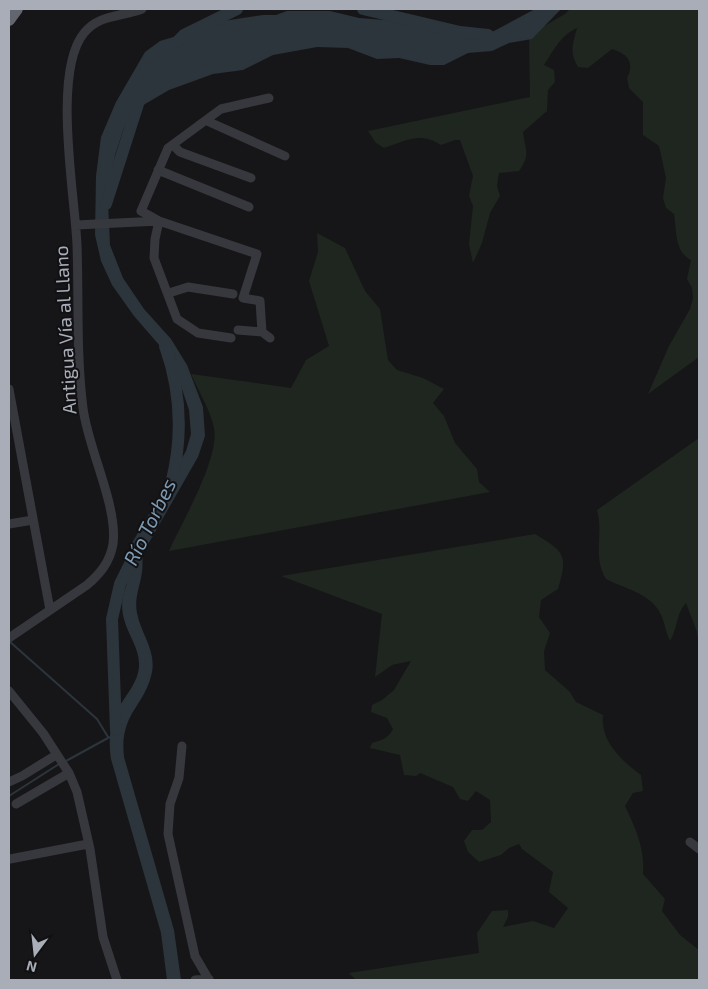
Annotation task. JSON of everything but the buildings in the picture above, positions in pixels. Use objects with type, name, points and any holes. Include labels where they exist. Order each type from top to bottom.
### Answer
[{"type":"highway","points":[[9,20],[17,9]]},
{"type":"street","name":"Antigua Vía al Llano","points":[[9,638],[76,594],[98,576],[108,562],[113,543],[107,498],[92,453],[83,408],[76,225],[67,134],[67,96],[74,57],[82,34],[99,20],[142,9]]},
{"type":"street","points":[[262,332],[260,301],[243,298],[257,254],[159,221],[141,211],[168,148],[221,109],[270,98]]},
{"type":"street","points":[[207,121],[285,156]]},
{"type":"street","points":[[173,145],[180,152],[251,178]]},
{"type":"street","points":[[158,170],[249,207]]},
{"type":"street","points":[[76,225],[159,221]]},
{"type":"street","points":[[159,221],[155,239],[154,258],[169,293],[177,319],[198,333],[231,338]]},
{"type":"street","points":[[169,293],[188,287],[233,294]]},
{"type":"street","points":[[238,330],[262,332],[270,338]]},
{"type":"street","points":[[9,389],[50,610]]},
{"type":"street","points":[[9,524],[33,520]]},
{"type":"street","points":[[9,691],[43,733],[69,773],[77,792],[88,844],[102,937],[117,980]]},
{"type":"street","points":[[182,746],[179,778],[170,804],[168,834],[195,956],[209,979],[195,980]]},
{"type":"street","points":[[9,782],[56,755]]},
{"type":"street","points":[[16,804],[69,773]]},
{"type":"street","points":[[690,842],[699,849]]},
{"type":"street","points":[[10,859],[88,844]]},
{"type":"shaded area","points":[[570,9],[699,9],[699,357],[648,394],[669,346],[690,309],[693,298],[692,288],[687,279],[691,260],[679,246],[674,214],[666,208],[663,198],[666,178],[659,146],[643,135],[643,102],[629,88],[627,78],[630,64],[626,56],[612,49],[588,68],[578,67],[573,57],[573,43],[577,28],[566,35],[558,44],[544,65],[554,70],[555,82],[548,90],[547,111],[523,132],[526,156],[519,171],[499,173],[497,186],[500,196],[490,213],[482,243],[473,263],[469,244],[473,206],[469,196],[473,176],[460,140],[441,145],[419,138],[406,140],[384,148],[376,143],[368,131],[530,97],[529,35],[565,14]]},
{"type":"shaded area","points":[[317,233],[345,248],[365,291],[380,309],[388,360],[397,370],[423,378],[444,389],[433,403],[444,416],[455,443],[477,469],[479,482],[490,492],[169,551],[199,490],[211,456],[214,441],[214,428],[210,415],[191,374],[291,388],[306,360],[329,346],[309,281],[318,252]]},
{"type":"shaded area","points":[[699,438],[699,649],[697,632],[686,603],[680,611],[670,641],[659,611],[648,599],[606,579],[600,562],[597,510]]},
{"type":"shaded area","points":[[535,534],[553,545],[562,556],[563,561],[558,589],[541,600],[539,617],[550,633],[544,651],[545,670],[570,692],[576,702],[603,715],[605,733],[609,742],[620,757],[641,775],[643,791],[633,793],[625,806],[641,848],[643,874],[665,899],[662,911],[680,935],[699,950],[699,980],[356,980],[349,973],[479,953],[477,933],[492,911],[508,910],[508,917],[503,927],[533,921],[554,928],[568,908],[549,892],[553,872],[522,849],[519,844],[509,848],[501,855],[479,862],[468,852],[464,841],[472,830],[482,830],[491,822],[490,800],[476,791],[468,801],[460,799],[453,787],[420,773],[416,776],[404,775],[400,755],[370,748],[372,743],[387,737],[393,729],[387,718],[371,712],[372,705],[382,700],[394,690],[411,661],[392,665],[375,677],[382,614],[281,576]]},
{"type":"water","points":[[535,9],[561,9],[532,39],[509,43],[492,51],[468,53],[444,65],[430,65],[399,58],[377,59],[348,48],[317,47],[273,55],[243,70],[213,74],[169,90],[140,107],[124,128],[115,155],[108,203],[110,245],[123,278],[144,309],[171,339],[187,365],[203,407],[205,436],[198,457],[143,553],[136,608],[153,664],[149,684],[129,720],[123,742],[124,757],[174,930],[181,980],[167,980],[161,933],[111,759],[110,738],[114,718],[136,680],[139,666],[138,654],[122,611],[132,543],[186,451],[191,434],[189,410],[176,371],[160,346],[134,316],[112,285],[101,261],[95,235],[96,176],[101,137],[116,102],[145,52],[160,41],[207,27],[217,22],[263,15],[276,15],[287,11],[330,11],[359,18],[410,22],[449,32],[483,34],[494,31]]},
{"type":"waterway","name":"Río Torbes","points":[[178,41],[184,35],[237,9]]},
{"type":"waterway","name":"Río Torbes","points":[[363,9],[460,32],[488,35]]},
{"type":"waterway","name":"Río Torbes","points":[[106,204],[139,101]]},
{"type":"waterway","name":"Río Torbes","points":[[165,346],[177,397],[179,432],[171,484]]},
{"type":"waterway","name":"Río Torbes","points":[[116,730],[112,619],[120,584],[137,550]]},
{"type":"waterway","points":[[9,641],[97,719],[108,737],[112,738]]},
{"type":"waterway","points":[[66,761],[108,738]]},
{"type":"waterway","points":[[9,796],[59,764]]}]
